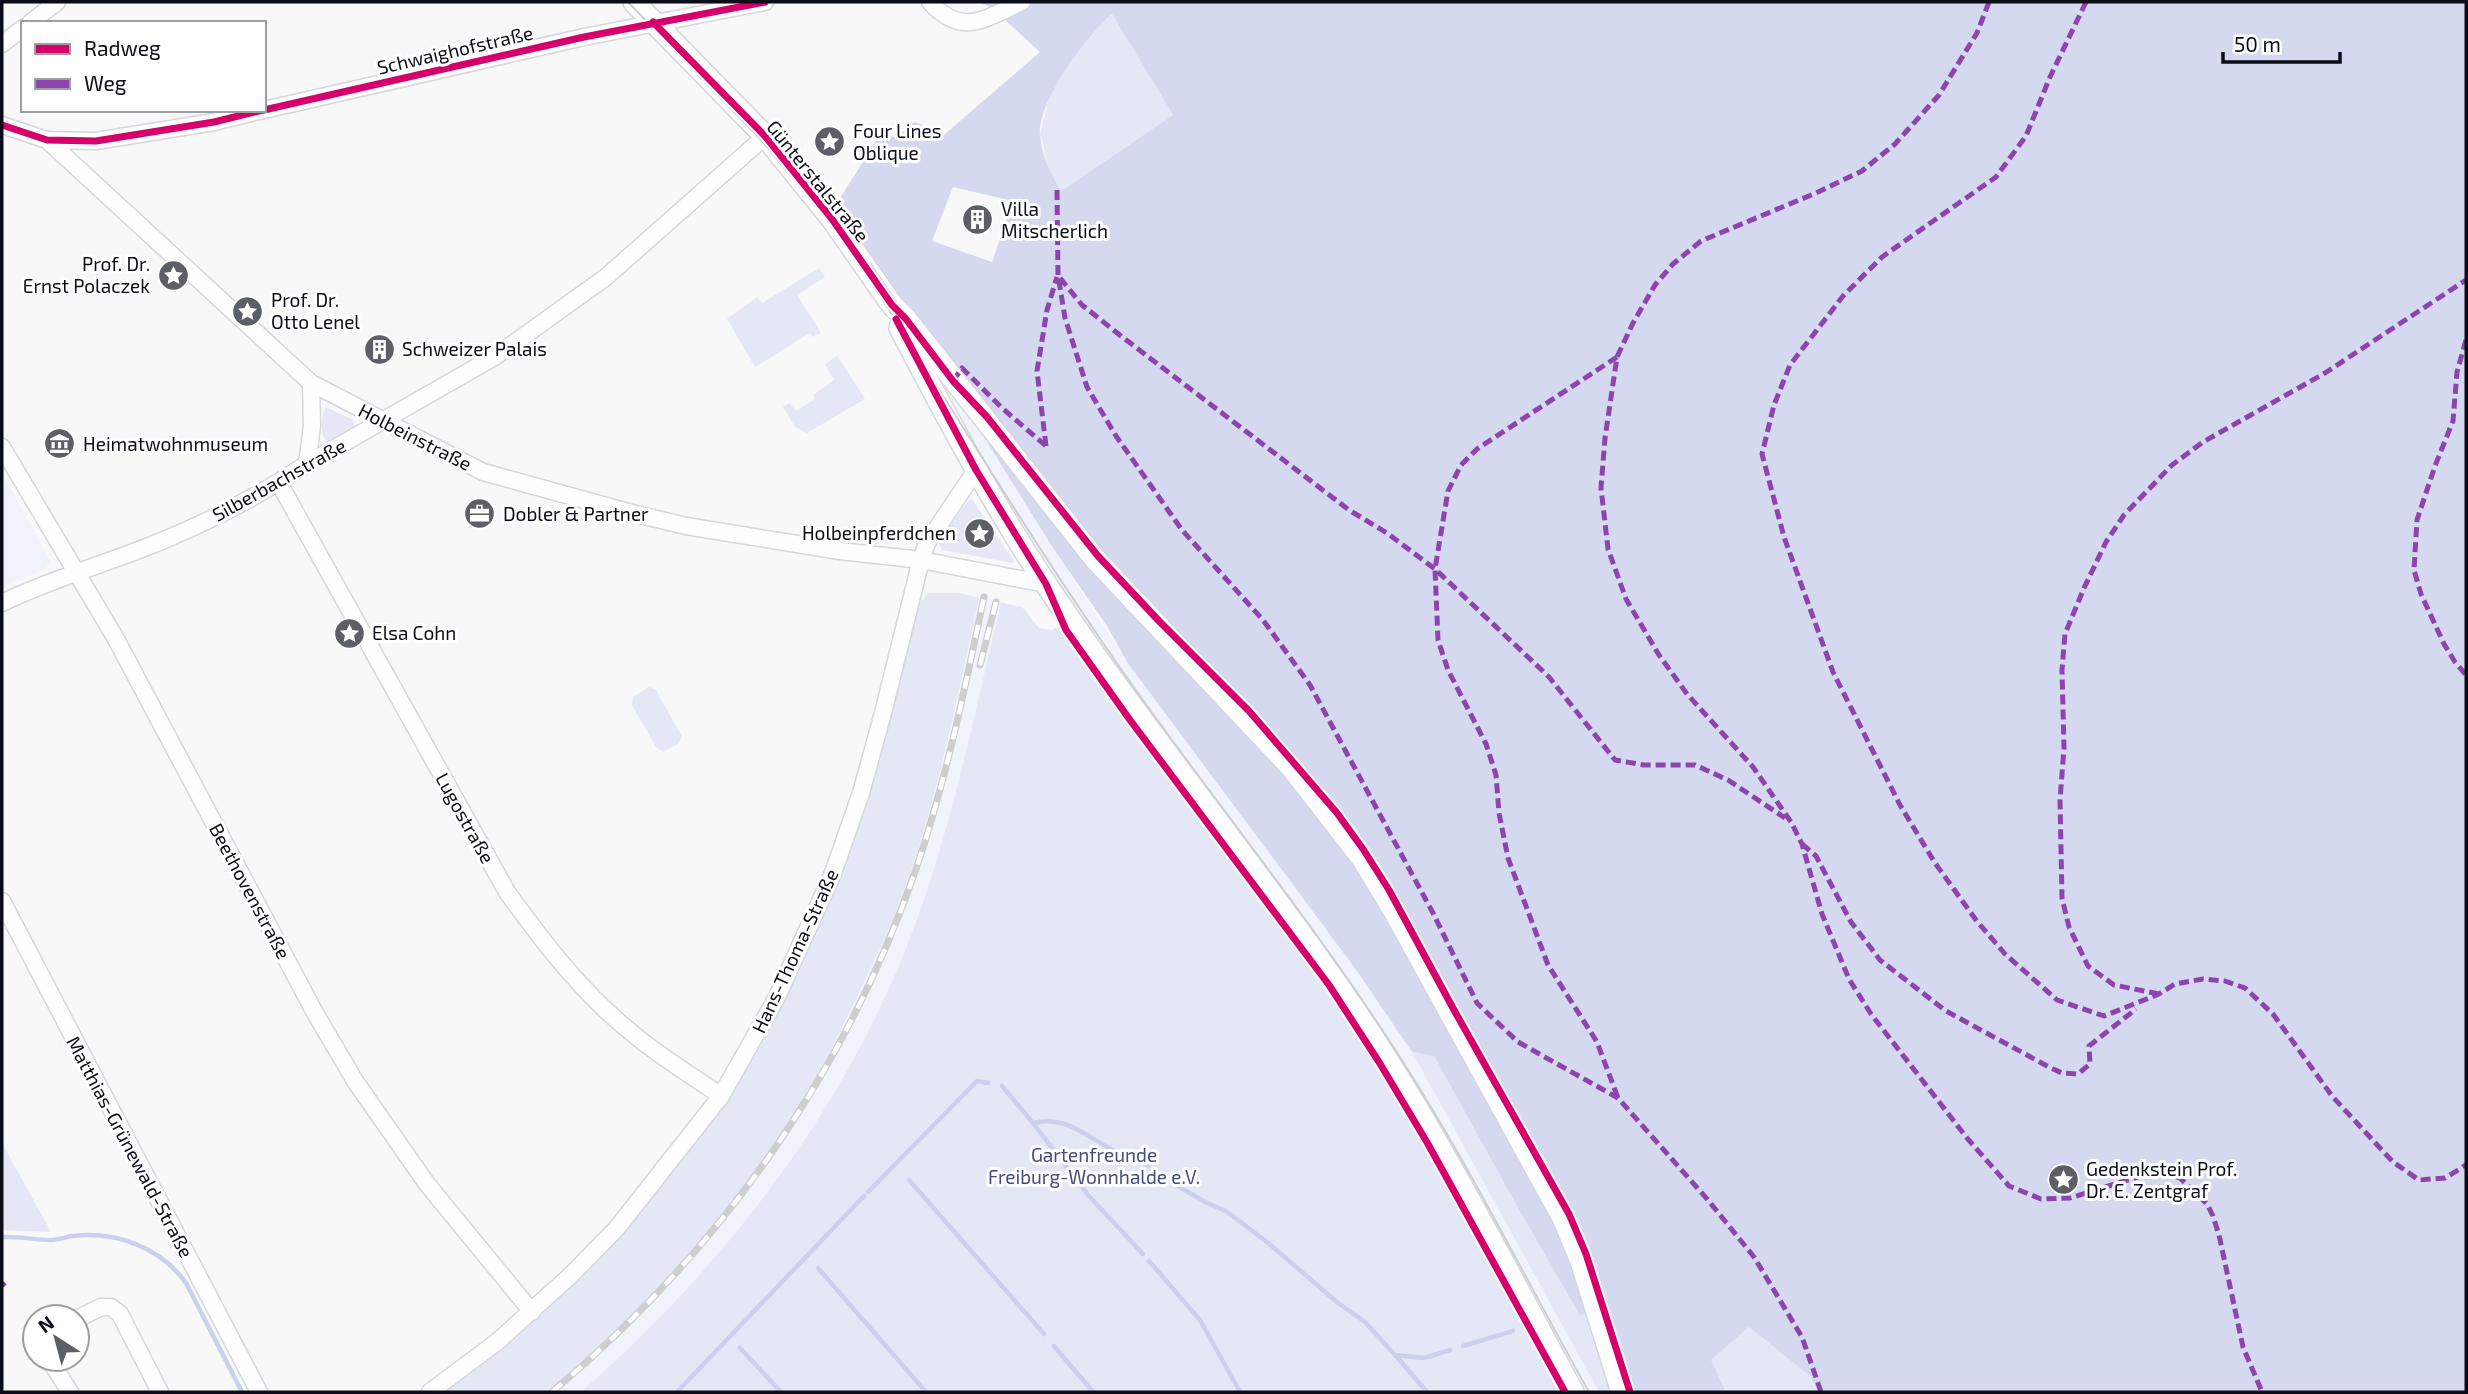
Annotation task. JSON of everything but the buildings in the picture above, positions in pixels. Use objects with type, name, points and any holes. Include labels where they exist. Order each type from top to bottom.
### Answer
[{"type":"main road","name":"Günterstalstraße","points":[[634,2],[764,135],[832,219],[892,305],[906,319],[1095,559],[1283,758],[1362,858],[1393,909],[1563,1218],[1581,1261],[1622,1392]]},
{"type":"main road","name":"Günterstalstraße","points":[[892,305],[899,327],[976,470],[1046,584],[1313,948],[1388,1061],[1450,1166],[1573,1392]]},
{"type":"street","points":[[33,21],[57,2]]},
{"type":"street","name":"Schwaighofstraße","points":[[266,109],[653,22],[765,2]]},
{"type":"street","points":[[930,2],[953,21],[966,23],[1023,2]]},
{"type":"street","points":[[2,44],[21,30]]},
{"type":"street","name":"Schwaighofstraße","points":[[47,140],[96,141],[214,122],[255,112]]},
{"type":"street","name":"Holbeinstraße","points":[[2,125],[47,140],[311,383],[483,472],[686,526],[840,551],[920,560],[1046,584]]},
{"type":"street","name":"Silberbachstraße","points":[[2,603],[216,517],[496,356],[606,277],[764,135]]},
{"type":"street","points":[[307,464],[312,426],[311,383]]},
{"type":"street","name":"Beethovenstraße","points":[[2,447],[116,639],[315,1013],[355,1081],[427,1184],[532,1312]]},
{"type":"street","points":[[920,560],[927,543],[976,470]]},
{"type":"street","name":"Lugostraße","points":[[279,483],[520,911],[566,970],[599,1004],[633,1035],[721,1096]]},
{"type":"street","name":"Hans-Thoma-Straße","points":[[430,1392],[532,1312],[617,1228],[721,1096],[777,997],[833,873],[861,793],[887,701],[920,560]]},
{"type":"street","name":"Matthias-Grünewald-Straße","points":[[2,901],[258,1392]]},
{"type":"street","points":[[91,1312],[102,1307],[111,1307],[120,1314],[160,1392]]},
{"type":"street","points":[[58,1373],[70,1392]]},
{"type":"shaded area","points":[[977,2],[2466,2],[2466,1392],[1818,1392],[1811,1377],[1749,1327],[1711,1360],[1726,1392],[1633,1392],[1608,1310],[1580,1315],[1434,1056],[1412,1052],[1357,971],[1127,662],[1107,626],[1053,548],[951,384],[833,209],[882,132],[896,138],[914,122],[921,124],[938,140],[1040,52],[991,7]],"holes":[[[1112,14],[1173,115],[1061,191],[1043,151],[1041,122],[1055,88],[1077,53]],[[953,187],[1013,201],[992,262],[932,241]]]},
{"type":"shaded area","points":[[924,348],[951,384],[1127,662],[1357,971],[1412,1052],[1599,1392],[1583,1392],[1465,1180],[1061,595],[923,368]]},
{"type":"shaded area","points":[[2,473],[50,561],[45,569],[2,587]]},
{"type":"shaded area","points":[[959,593],[1022,607],[971,893],[644,1392],[470,1392],[652,1230],[918,753]]},
{"type":"green space","points":[[1112,14],[1173,115],[1061,191],[1049,170],[1040,134],[1050,95],[1087,37]]},
{"type":"green space","points":[[819,268],[825,277],[797,295],[821,333],[813,337],[810,333],[755,367],[727,319],[757,297],[762,303]]},
{"type":"green space","points":[[837,356],[865,399],[807,433],[795,427],[783,407],[789,403],[796,411],[815,399],[813,395],[834,380],[825,364]]},
{"type":"green space","points":[[326,407],[353,420],[354,427],[331,442],[324,439],[322,430]]},
{"type":"green space","points":[[971,498],[1013,563],[942,550],[939,544],[944,530]]},
{"type":"green space","points":[[928,593],[959,593],[979,598],[934,794],[911,871],[889,929],[838,1036],[793,1117],[740,1193],[680,1264],[616,1330],[547,1392],[441,1392],[549,1306],[622,1234],[784,997],[916,608]]},
{"type":"green space","name":"Gartenfreunde Freiburg-Wonnhalde e.V.","points":[[1001,603],[1022,607],[1039,628],[1052,630],[1059,627],[1344,1014],[1427,1150],[1561,1392],[581,1392],[687,1289],[735,1233],[780,1175],[822,1113],[859,1049],[892,983],[932,876],[964,760]]},
{"type":"green space","points":[[649,687],[656,690],[682,737],[678,744],[663,752],[656,747],[632,705],[633,697]]},
{"type":"green space","points":[[1412,1052],[1434,1056],[1580,1314],[1608,1310],[1633,1392],[1599,1392]]},
{"type":"green space","points":[[2,1143],[51,1232],[2,1230]]},
{"type":"green space","points":[[1749,1327],[1811,1377],[1818,1392],[1726,1392],[1710,1360]]},
{"type":"waterway","points":[[868,1192],[977,1081],[988,1083]]},
{"type":"waterway","points":[[1002,1086],[1033,1123],[1044,1121],[1064,1124],[1149,1166]]},
{"type":"waterway","points":[[1033,1123],[1088,1195],[1143,1254]]},
{"type":"waterway","points":[[909,1180],[1044,1334]]},
{"type":"waterway","points":[[1176,1185],[1226,1211],[1267,1242],[1338,1303],[1365,1322],[1395,1355],[1424,1358],[1450,1350]]},
{"type":"waterway","points":[[677,1392],[864,1196]]},
{"type":"waterway","points":[[2,1237],[51,1240],[72,1236],[105,1236],[121,1239],[150,1251],[175,1270],[186,1283],[242,1392]]},
{"type":"waterway","points":[[1149,1261],[1200,1320],[1240,1392]]},
{"type":"waterway","points":[[818,1268],[926,1392]]},
{"type":"waterway","points":[[1463,1346],[1513,1331]]},
{"type":"waterway","points":[[1054,1346],[1093,1392]]},
{"type":"waterway","points":[[740,1348],[781,1392]]},
{"type":"waterway","points":[[1396,1356],[1427,1392]]},
{"type":"tram line","points":[[628,2],[761,140],[857,260],[1016,511],[1114,659],[1334,959],[1403,1062],[1475,1184],[1589,1392]]},
{"type":"tram line","points":[[870,263],[911,328]]},
{"type":"railway","points":[[552,1392],[612,1338],[669,1281],[721,1220],[770,1156],[853,1018],[887,945],[927,836],[954,734],[984,597]]},
{"type":"railway","points":[[980,665],[996,602]]},
{"type":"marked path","points":[[1989,2],[1977,33],[1939,95],[1895,144],[1862,171],[1701,241],[1673,264],[1655,285],[1617,357],[1601,488],[1608,549],[1626,599],[1659,655],[1687,694],[1753,767],[1791,822],[1802,844],[1822,914],[1849,979],[1871,1014],[1967,1138],[2009,1186],[2041,1199],[2070,1198],[2157,1171],[2180,1178],[2207,1204],[2213,1216],[2243,1347],[2262,1392]]},
{"type":"marked path","points":[[2086,2],[2050,77],[2026,136],[1996,177],[1882,257],[1843,296],[1790,365],[1774,405],[1762,454],[1784,537],[1833,672],[1900,805],[1935,863],[1976,920],[2005,954],[2057,1000],[2104,1016],[2159,994],[2175,984],[2203,979],[2225,981],[2245,988],[2273,1014],[2332,1096],[2393,1162],[2419,1180],[2445,1178],[2466,1165]]},
{"type":"marked path","points":[[1057,190],[1058,275],[1065,318],[1087,387],[1116,436],[1182,530],[1263,620],[1310,685],[1433,913],[1477,1003],[1518,1042],[1618,1098],[1754,1257],[1802,1337],[1821,1392]]},
{"type":"marked path","points":[[1046,446],[1037,371],[1047,310],[1057,277]]},
{"type":"marked path","points":[[1060,278],[1082,305],[1121,336],[1349,510],[1387,533],[1435,569],[1549,677],[1615,760],[1644,765],[1695,765],[1728,780],[1785,818]]},
{"type":"marked path","points":[[2159,994],[2114,985],[2088,966],[2069,927],[2062,898],[2062,670],[2065,634],[2084,588],[2106,542],[2124,515],[2172,465],[2203,442],[2325,373],[2466,280]]},
{"type":"marked path","points":[[2466,340],[2457,372],[2453,421],[2417,520],[2414,570],[2421,594],[2444,644],[2466,675]]},
{"type":"marked path","points":[[1617,357],[1477,449],[1461,465],[1448,491],[1435,569],[1438,640],[1448,670],[1486,744],[1496,775],[1499,813],[1508,858],[1548,965],[1597,1042],[1618,1098]]},
{"type":"marked path","points":[[953,381],[962,368],[1046,446]]},
{"type":"marked path","points":[[1802,844],[1816,856],[1851,922],[1880,960],[1946,1011],[2049,1067],[2062,1073],[2078,1074],[2090,1064],[2089,1046],[2136,1009]]},
{"type":"marked path","points":[[2,1283],[5,1286]]},
{"type":"cycle path","points":[[266,110],[584,37],[765,2]]},
{"type":"cycle path","points":[[653,22],[764,135],[832,219],[892,305],[906,319],[953,381],[987,417],[1098,556],[1249,711],[1337,813],[1363,849],[1389,890],[1569,1214],[1586,1254],[1630,1392]]},
{"type":"cycle path","points":[[2,125],[47,140],[96,141],[214,122],[255,112]]},
{"type":"cycle path","points":[[896,319],[976,470],[1046,584],[1066,630],[1130,720],[1329,985],[1428,1144],[1565,1392]]},
{"type":"place","name":"Four Lines Oblique","points":[[830,142]]},
{"type":"place","name":"Villa Mitscherlich","points":[[978,220]]},
{"type":"place","name":"Prof. Dr. Ernst Polaczek","points":[[173,275]]},
{"type":"place","name":"Prof. Dr. Otto Lenel","points":[[248,311]]},
{"type":"place","name":"Schweizer Palais","points":[[379,349]]},
{"type":"place","name":"Heimatwohnmuseum","points":[[60,444]]},
{"type":"place","name":"Dobler & Partner","points":[[480,514]]},
{"type":"place","name":"Holbeinpferdchen","points":[[979,533]]},
{"type":"place","name":"Elsa Cohn","points":[[349,633]]},
{"type":"place","name":"Gedenkstein Prof. Dr. E. Zentgraf","points":[[2063,1180]]}]
